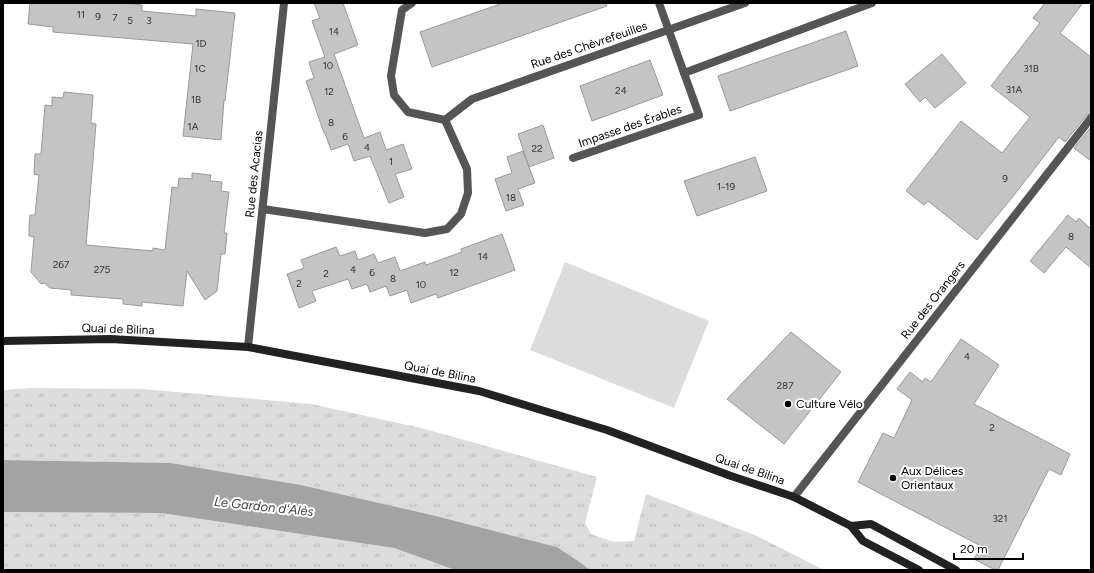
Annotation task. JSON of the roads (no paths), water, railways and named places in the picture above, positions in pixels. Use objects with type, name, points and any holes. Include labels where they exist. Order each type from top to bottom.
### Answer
[{"type":"main road","name":"Quai de Bilina","points":[[3,341],[110,339],[248,347],[479,391],[607,430],[731,476],[794,497],[851,526],[863,541],[919,570]]},
{"type":"main road","points":[[851,526],[871,524],[956,570]]},
{"type":"street","name":"Rue des Acacias","points":[[248,347],[284,3]]},
{"type":"street","points":[[263,209],[425,233],[447,229],[461,214],[468,193],[467,170],[445,120],[408,112],[394,95],[391,76],[402,10],[412,3]]},
{"type":"street","name":"Impasse des Érables","points":[[574,158],[699,115],[659,3]]},
{"type":"street","name":"Rue des Chèvrefeuilles","points":[[445,120],[472,99],[745,3]]},
{"type":"street","points":[[684,73],[872,3]]},
{"type":"street","name":"Rue des Orangers","points":[[794,497],[1091,118]]},
{"type":"water","name":"Le Gardon d'Alès","points":[[3,460],[171,463],[301,485],[436,516],[557,547],[590,570],[455,570],[394,548],[161,513],[3,512]]},
{"type":"place","name":"Culture Vélo","points":[[788,404]]},
{"type":"place","name":"Aux Délices Orientaux","points":[[893,478]]}]
